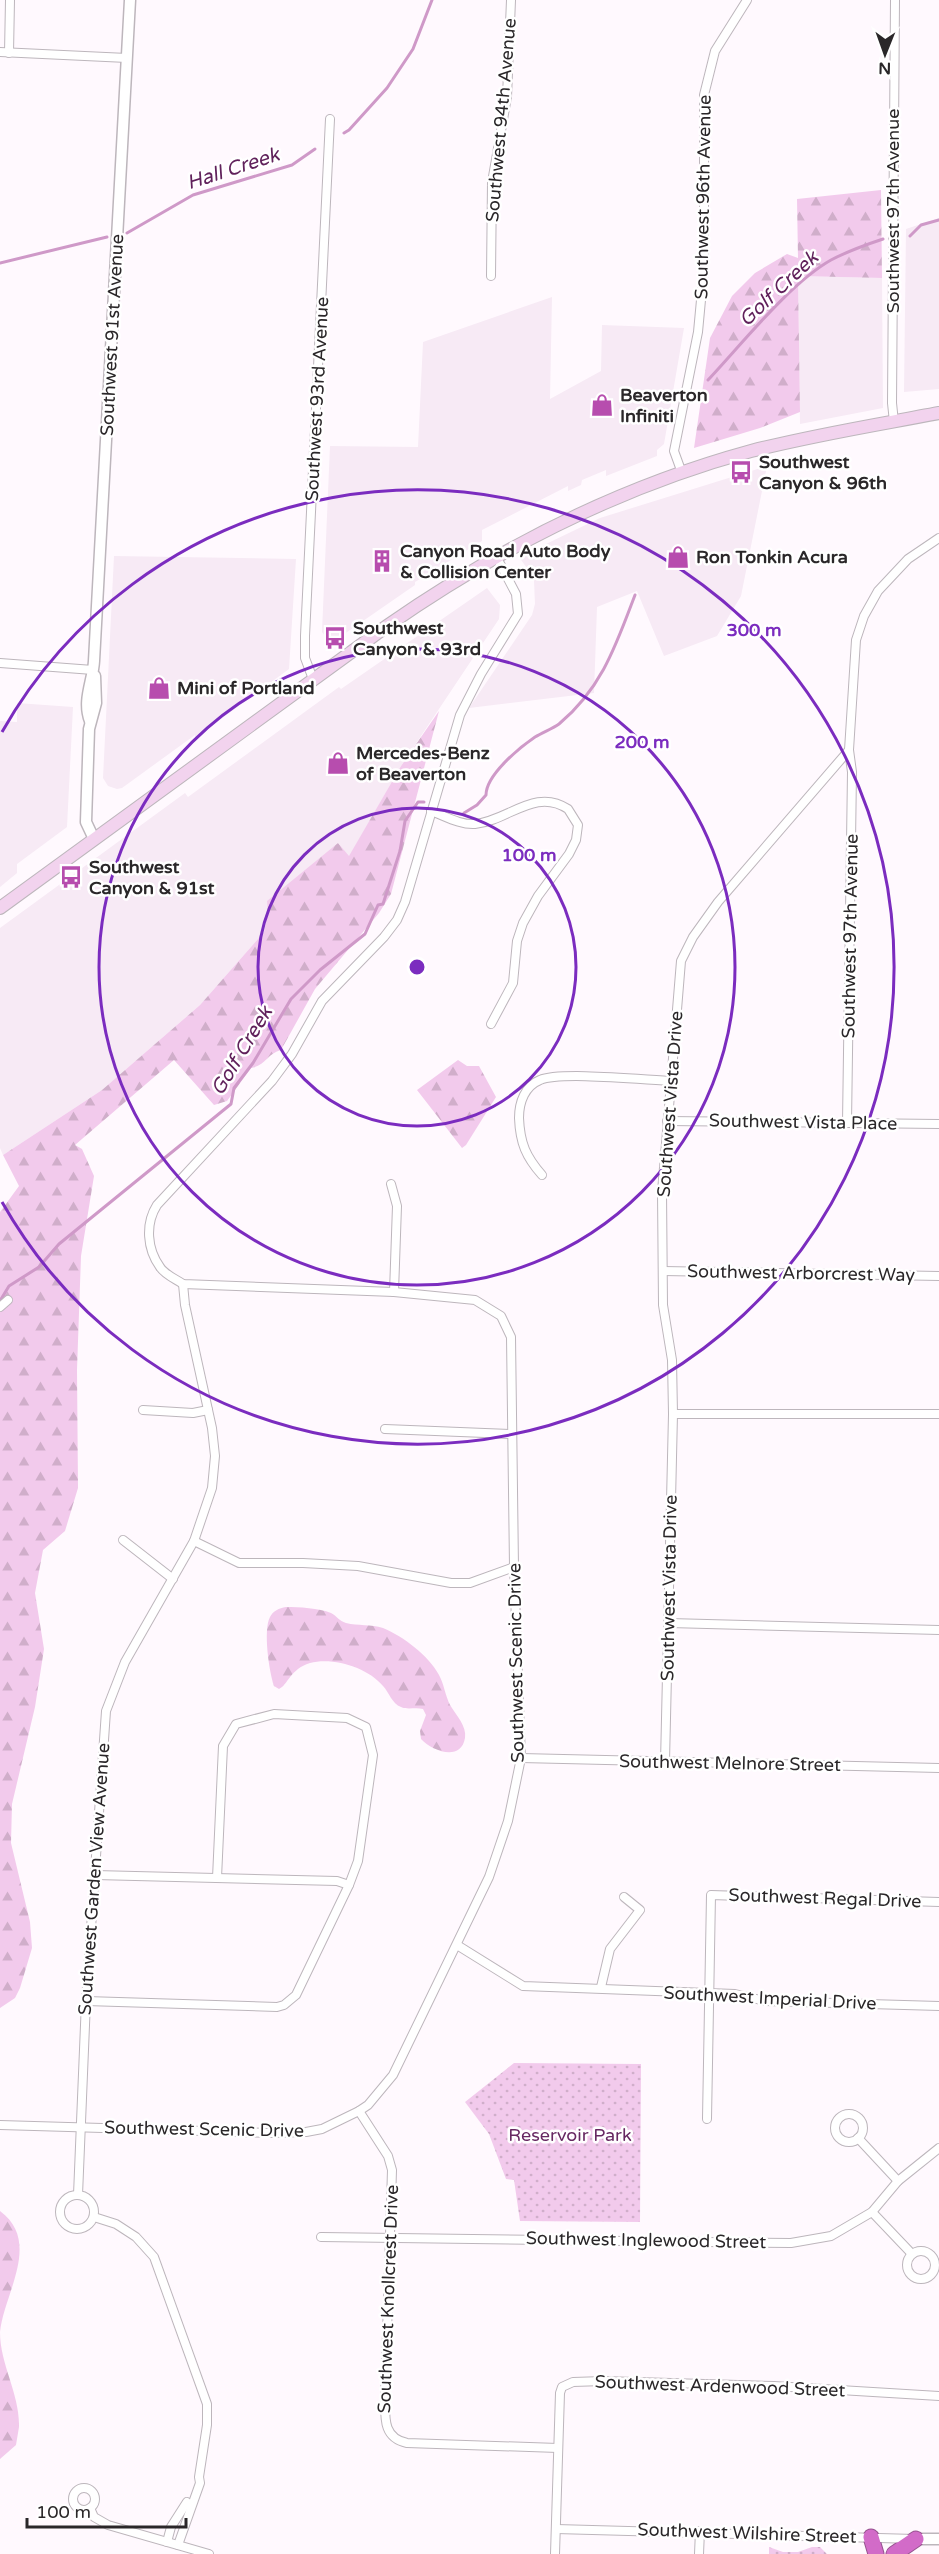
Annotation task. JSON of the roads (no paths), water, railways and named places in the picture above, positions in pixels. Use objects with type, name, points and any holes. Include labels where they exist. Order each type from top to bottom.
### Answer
[{"type":"highway","points":[[871,2537],[876,2554]]},
{"type":"highway","points":[[894,2554],[916,2539]]},
{"type":"main road","points":[[0,908],[437,591],[496,556],[574,516],[682,473],[763,448],[939,413]]},
{"type":"street","points":[[10,0],[5,53],[127,58]]},
{"type":"street","name":"Southwest 91st Avenue","points":[[94,839],[86,822],[90,721],[96,703],[93,670],[130,0]]},
{"type":"street","name":"Southwest 94th Avenue","points":[[491,276],[492,182],[507,97],[511,0]]},
{"type":"street","name":"Southwest 96th Avenue","points":[[682,473],[675,451],[698,332],[704,268],[704,95],[715,51],[747,0]]},
{"type":"street","name":"Southwest 97th Avenue","points":[[894,422],[892,396],[895,0]]},
{"type":"street","name":"Southwest 93rd Avenue","points":[[313,679],[305,658],[305,636],[330,118]]},
{"type":"street","points":[[849,750],[856,640],[864,616],[878,591],[908,559],[939,538]]},
{"type":"street","points":[[183,1284],[160,1268],[152,1251],[148,1235],[152,1212],[184,1173],[272,1081],[292,1054],[322,1001],[355,970],[397,920],[405,902],[460,715],[481,674],[518,614],[516,594],[496,556]]},
{"type":"street","points":[[0,663],[93,670]]},
{"type":"street","name":"Southwest 97th Avenue","points":[[847,1123],[852,772],[849,750]]},
{"type":"street","name":"Southwest Vista Drive","points":[[665,1762],[673,1414],[672,1360],[664,1316],[662,1192],[666,1120],[673,1081],[681,961],[718,902],[849,750]]},
{"type":"street","points":[[431,810],[458,822],[475,824],[530,803],[548,802],[568,809],[578,825],[576,840],[569,854],[538,896],[519,931],[513,983],[491,1024]]},
{"type":"street","points":[[542,1175],[524,1153],[520,1133],[520,1102],[534,1083],[556,1076],[673,1081]]},
{"type":"street","name":"Southwest Vista Place","points":[[666,1120],[939,1124]]},
{"type":"street","points":[[391,1184],[397,1206],[394,1292]]},
{"type":"street","name":"Southwest Arborcrest Way","points":[[663,1271],[939,1276]]},
{"type":"street","name":"Southwest Scenic Drive","points":[[0,2125],[271,2133],[306,2132],[322,2129],[359,2111],[368,2105],[393,2075],[489,1877],[508,1821],[521,1758],[514,1567],[511,1337],[501,1316],[476,1300],[394,1292],[183,1284]]},
{"type":"street","name":"Southwest Garden View Avenue","points":[[78,2195],[86,2001],[106,1711],[125,1662],[194,1541],[212,1488],[214,1456],[208,1410],[185,1305],[183,1284]]},
{"type":"street","points":[[0,1307],[9,1300]]},
{"type":"street","points":[[143,1410],[193,1413],[208,1410]]},
{"type":"street","points":[[673,1414],[939,1414]]},
{"type":"street","points":[[385,1429],[512,1434]]},
{"type":"street","points":[[123,1540],[173,1579]]},
{"type":"street","points":[[194,1541],[239,1563],[358,1566],[451,1583],[470,1583],[514,1567]]},
{"type":"street","points":[[669,1623],[939,1630]]},
{"type":"street","points":[[86,2001],[284,2006],[296,1995],[349,1885],[358,1861],[373,1755],[366,1727],[347,1718],[274,1714],[236,1724],[223,1746],[217,1878]]},
{"type":"street","name":"Southwest Melnore Street","points":[[521,1758],[939,1768]]},
{"type":"street","points":[[95,1875],[337,1881],[349,1885]]},
{"type":"street","name":"Southwest Regal Drive","points":[[708,1993],[711,1895],[939,1902]]},
{"type":"street","points":[[602,1987],[610,1949],[640,1910],[624,1897]]},
{"type":"street","name":"Southwest Imperial Drive","points":[[457,1945],[523,1986],[602,1987],[735,1994],[765,2001],[939,2006]]},
{"type":"street","points":[[707,2119],[708,1993]]},
{"type":"street","name":"Southwest Knollcrest Drive","points":[[359,2111],[382,2145],[390,2163],[391,2237],[385,2398],[385,2420],[390,2435],[398,2441],[407,2442],[558,2448]]},
{"type":"street","points":[[858,2138],[898,2181]]},
{"type":"street","name":"Southwest Inglewood Street","points":[[321,2237],[791,2243],[831,2236],[872,2212],[898,2181],[939,2148]]},
{"type":"street","points":[[78,2195],[91,2201],[94,2217],[87,2226],[71,2228],[62,2220],[60,2209],[70,2196],[78,2195]]},
{"type":"street","points":[[872,2212],[912,2254]]},
{"type":"street","points":[[94,2217],[116,2224],[136,2237],[154,2257],[207,2404],[207,2425],[199,2477],[185,2506],[171,2527],[167,2542]]},
{"type":"street","name":"Southwest Ardenwood Street","points":[[558,2448],[560,2393],[562,2387],[573,2382],[774,2386],[939,2396]]},
{"type":"street","points":[[555,2554],[558,2448]]},
{"type":"street","points":[[178,2545],[200,2483],[199,2477]]},
{"type":"street","points":[[90,2508],[94,2517],[100,2522],[209,2554]]},
{"type":"street","name":"Southwest Wilshire Street","points":[[556,2529],[939,2539]]},
{"type":"street","points":[[699,2554],[700,2531]]},
{"type":"waterway","name":"Hall Creek","points":[[344,133],[387,88],[413,49],[432,0]]},
{"type":"waterway","name":"Hall Creek","points":[[127,233],[193,195],[292,165],[315,149]]},
{"type":"waterway","name":"Golf Creek","points":[[910,236],[921,225],[939,220]]},
{"type":"waterway","name":"Hall Creek","points":[[0,263],[107,237]]},
{"type":"waterway","name":"Golf Creek","points":[[708,380],[783,299],[815,270],[844,254],[883,239]]},
{"type":"waterway","name":"Golf Creek","points":[[464,813],[477,805],[486,795],[491,779],[512,755],[535,737],[559,724],[586,696],[606,665],[635,595]]},
{"type":"waterway","name":"Golf Creek","points":[[0,1301],[9,1286],[39,1267],[59,1244],[231,1104],[234,1088],[253,1063],[291,999],[320,970],[365,934],[378,905],[383,904],[400,851],[405,821],[418,802],[424,802]]},
{"type":"place","name":"Beaverton Infiniti","points":[[602,405]]},
{"type":"place","name":"Southwest Canyon & 96th","points":[[741,472]]},
{"type":"place","name":"Ron Tonkin Acura","points":[[678,557]]},
{"type":"place","name":"Canyon Road Auto Body & Collision Center","points":[[382,561]]},
{"type":"place","name":"Southwest Canyon & 93rd","points":[[335,638]]},
{"type":"place","name":"Mini of Portland","points":[[159,688]]},
{"type":"place","name":"Mercedes-Benz of Beaverton","points":[[338,763]]},
{"type":"place","name":"Southwest Canyon & 91st","points":[[71,877]]},
{"type":"park label","name":"Reservoir Park","points":[[570,2135]]}]
